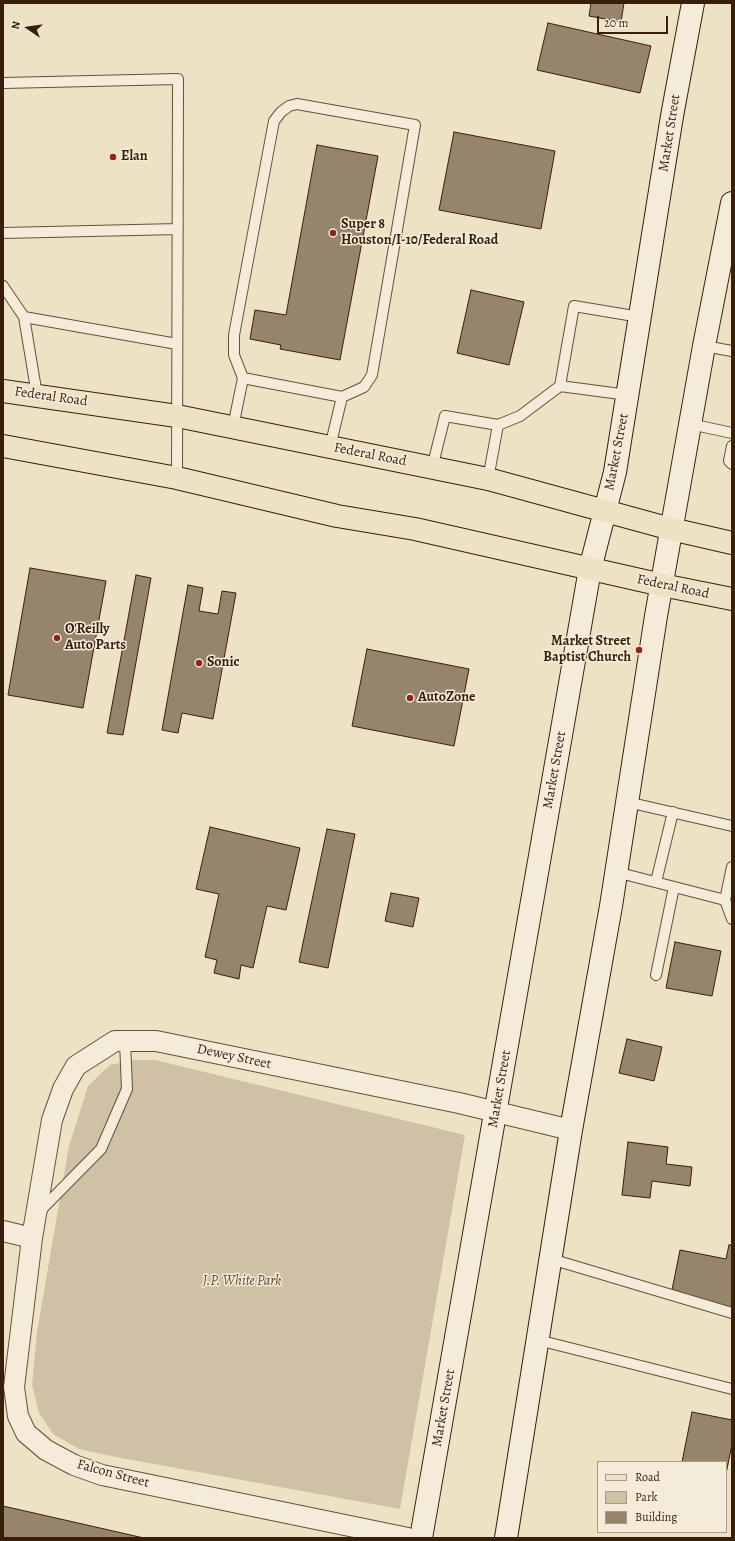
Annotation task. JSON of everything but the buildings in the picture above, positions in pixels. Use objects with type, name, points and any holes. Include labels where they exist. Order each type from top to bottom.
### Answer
[{"type":"main road","name":"Market Street","points":[[420,1538],[496,1112],[590,569],[615,472],[672,116],[693,3]]},
{"type":"main road","points":[[506,1538],[571,1130],[616,872],[671,529],[704,346],[732,203]]},
{"type":"main road","name":"Federal Road","points":[[3,391],[177,416],[488,479],[671,529],[732,543]]},
{"type":"main road","name":"Federal Road","points":[[3,446],[177,478],[337,516],[415,529],[662,585],[732,599]]},
{"type":"street","name":"Dewey Street","points":[[32,1238],[52,1120],[63,1089],[76,1066],[115,1041],[156,1041],[496,1112],[571,1130]]},
{"type":"street","points":[[3,1230],[32,1238]]},
{"type":"street","name":"Falcon Street","points":[[32,1238],[14,1387],[18,1416],[26,1433],[46,1450],[74,1465],[102,1475],[408,1538]]},
{"type":"lane","points":[[3,83],[178,79],[177,478]]},
{"type":"lane","points":[[233,427],[243,378],[234,356],[234,335],[274,121],[281,112],[289,106],[297,104],[415,125],[372,375],[364,387],[342,397],[243,378]]},
{"type":"lane","points":[[3,233],[178,229]]},
{"type":"lane","points":[[3,286],[24,318],[36,395]]},
{"type":"lane","points":[[432,468],[445,416],[498,425],[520,416],[560,386],[574,306],[640,317]]},
{"type":"lane","points":[[24,318],[177,344]]},
{"type":"lane","points":[[704,346],[732,352]]},
{"type":"lane","points":[[560,386],[628,395]]},
{"type":"lane","points":[[330,447],[342,397]]},
{"type":"lane","points":[[690,424],[732,433]]},
{"type":"lane","points":[[488,479],[498,425]]},
{"type":"lane","points":[[732,446],[729,461],[732,464]]},
{"type":"lane","points":[[627,802],[732,826]]},
{"type":"lane","points":[[656,882],[673,812]]},
{"type":"lane","points":[[732,867],[725,900],[732,919]]},
{"type":"lane","points":[[616,872],[725,900]]},
{"type":"lane","points":[[656,975],[674,887]]},
{"type":"lane","points":[[36,1215],[101,1149],[127,1089],[124,1041]]},
{"type":"lane","points":[[551,1260],[732,1313]]},
{"type":"lane","points":[[538,1340],[732,1388]]},
{"type":"green space","name":"J.P. White Park","points":[[135,1060],[155,1060],[465,1135],[400,1509],[79,1449],[53,1434],[39,1413],[32,1385],[37,1332],[69,1146],[88,1086],[110,1065]]},
{"type":"place","name":"Elan","points":[[113,157]]},
{"type":"place","name":"Super 8 Houston/I-10/Federal Road","points":[[333,233]]},
{"type":"place","name":"O'Reilly Auto Parts","points":[[57,638]]},
{"type":"place","name":"Market Street Baptist Church","points":[[639,650]]},
{"type":"place","name":"Sonic","points":[[199,663]]},
{"type":"place","name":"AutoZone","points":[[410,698]]}]
